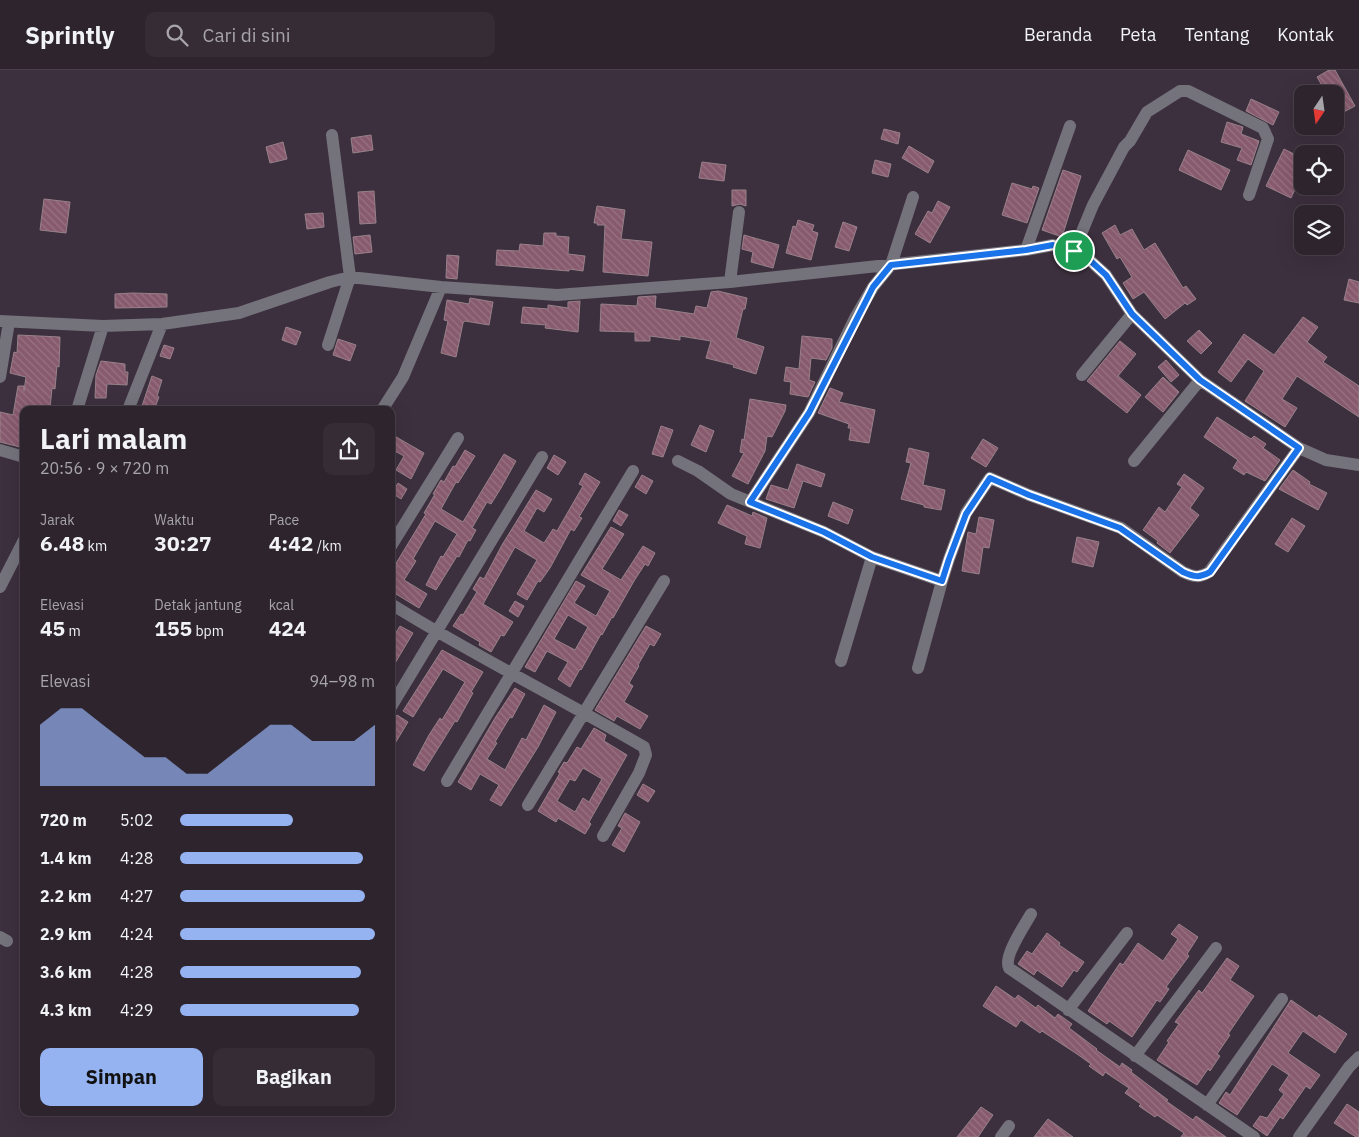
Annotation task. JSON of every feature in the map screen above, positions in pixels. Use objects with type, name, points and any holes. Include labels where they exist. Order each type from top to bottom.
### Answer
[{"type":"street","points":[[1074,251],[1093,205],[1124,148],[1147,112],[1180,91],[1188,91],[1263,128],[1268,139],[1249,195]]},
{"type":"street","points":[[1026,250],[1070,126]]},
{"type":"street","points":[[328,345],[350,277],[332,135]]},
{"type":"street","points":[[750,502],[809,413],[873,287],[891,265],[913,197]]},
{"type":"street","points":[[730,282],[739,212]]},
{"type":"street","points":[[0,377],[5,321],[103,326],[162,324],[239,312],[350,277],[441,287],[557,295],[730,282],[1026,250],[1053,245],[1083,254],[1106,275],[1132,314],[1200,380],[1299,448],[1326,460],[1359,465]]},
{"type":"street","points":[[385,406],[403,377],[441,287]]},
{"type":"street","points":[[1082,375],[1132,314]]},
{"type":"street","points":[[130,406],[162,324]]},
{"type":"street","points":[[78,406],[103,326]]},
{"type":"street","points":[[1134,462],[1200,380]]},
{"type":"street","points":[[395,540],[458,438]]},
{"type":"street","points":[[918,668],[942,581],[966,514],[990,478],[1029,495],[1120,528],[1183,572],[1201,577],[1210,572],[1299,448]]},
{"type":"street","points":[[0,450],[20,456]]},
{"type":"street","points":[[395,701],[542,457]]},
{"type":"street","points":[[678,461],[698,470],[731,494],[824,532],[872,557],[942,581]]},
{"type":"street","points":[[446,781],[633,471]]},
{"type":"street","points":[[0,586],[20,548]]},
{"type":"street","points":[[841,661],[872,557]]},
{"type":"street","points":[[528,806],[664,581]]},
{"type":"street","points":[[395,606],[437,632],[644,747],[647,752],[639,774],[603,836]]},
{"type":"street","points":[[1030,914],[1008,955],[1007,965],[1014,972],[1254,1137]]},
{"type":"street","points":[[1068,1010],[1127,933]]},
{"type":"street","points":[[1135,1056],[1216,948]]},
{"type":"street","points":[[1207,1105],[1282,999]]},
{"type":"street","points":[[1299,1137],[1349,1067],[1359,1057]]},
{"type":"street","points":[[1001,1137],[1009,1126]]},
{"type":"building","points":[[1329,70],[1335,70],[1343,85],[1322,85],[1317,77]]},
{"type":"building","points":[[1344,86],[1355,106],[1344,112]]},
{"type":"building","points":[[1251,99],[1279,112],[1273,125],[1246,111]]},
{"type":"building","points":[[1227,122],[1243,127],[1241,134],[1259,141],[1251,165],[1237,160],[1242,148],[1221,142]]},
{"type":"building","points":[[884,129],[900,133],[898,144],[881,139]]},
{"type":"building","points":[[371,135],[373,150],[353,153],[351,138]]},
{"type":"building","points":[[283,142],[287,159],[270,163],[266,147]]},
{"type":"building","points":[[909,146],[934,161],[928,173],[902,158]]},
{"type":"building","points":[[1284,149],[1294,154],[1294,191],[1291,198],[1266,186]]},
{"type":"building","points":[[1188,150],[1230,170],[1221,190],[1179,170]]},
{"type":"building","points":[[875,160],[891,164],[888,177],[872,173]]},
{"type":"building","points":[[702,162],[726,165],[724,181],[699,178]]},
{"type":"building","points":[[1063,170],[1081,176],[1062,237],[1042,230]]},
{"type":"building","points":[[1012,183],[1032,189],[1033,186],[1039,188],[1027,223],[1002,215]]},
{"type":"building","points":[[732,190],[746,190],[746,206],[740,204],[732,206]]},
{"type":"building","points":[[374,191],[376,223],[360,224],[358,192]]},
{"type":"building","points":[[44,199],[70,202],[66,233],[40,230]]},
{"type":"building","points":[[938,201],[950,207],[930,243],[915,234],[928,211],[932,213]]},
{"type":"building","points":[[597,206],[625,210],[621,239],[652,242],[648,276],[603,272],[605,225],[594,223]]},
{"type":"building","points":[[323,213],[324,227],[307,229],[305,214]]},
{"type":"building","points":[[798,220],[814,225],[812,231],[818,233],[811,260],[786,253],[793,226],[796,227]]},
{"type":"building","points":[[843,222],[857,227],[849,251],[835,247]]},
{"type":"building","points":[[1115,225],[1120,235],[1132,229],[1144,250],[1155,243],[1183,288],[1186,286],[1196,299],[1187,305],[1185,303],[1165,319],[1144,292],[1133,299],[1123,283],[1132,277],[1120,257],[1117,259],[1102,233]]},
{"type":"building","points":[[544,233],[556,233],[556,236],[569,237],[568,254],[585,256],[583,271],[496,265],[497,250],[519,251],[520,244],[543,246]]},
{"type":"building","points":[[370,235],[372,252],[355,254],[353,237]]},
{"type":"building","points":[[744,235],[779,245],[773,268],[751,262],[753,252],[742,249]]},
{"type":"building","points":[[447,255],[459,256],[457,279],[446,278]]},
{"type":"building","points":[[1349,279],[1359,282],[1359,303],[1344,300]]},
{"type":"building","points":[[718,291],[747,298],[736,338],[764,347],[756,374],[733,367],[734,365],[706,358],[711,341],[680,336],[680,340],[650,336],[650,341],[635,341],[635,332],[600,331],[601,304],[637,306],[638,297],[656,296],[655,308],[694,314],[696,306],[707,308],[711,292]]},
{"type":"building","points":[[115,294],[167,294],[167,307],[115,308]]},
{"type":"building","points":[[470,298],[493,302],[489,325],[465,321],[456,357],[441,353],[448,321],[444,320],[447,300],[469,304]]},
{"type":"building","points":[[580,301],[578,332],[545,328],[546,325],[521,323],[523,307],[548,309],[548,305],[568,308],[568,302]]},
{"type":"building","points":[[1303,317],[1318,327],[1307,342],[1327,357],[1323,362],[1359,386],[1359,417],[1297,376],[1282,399],[1297,408],[1285,427],[1245,401],[1264,371],[1248,359],[1231,382],[1218,372],[1244,334],[1274,355]]},
{"type":"building","points":[[286,327],[301,332],[296,345],[282,340]]},
{"type":"building","points":[[1199,330],[1212,343],[1201,354],[1187,341]]},
{"type":"building","points":[[18,335],[60,337],[59,367],[57,366],[55,389],[52,388],[50,406],[20,406],[20,447],[0,442],[0,412],[13,415],[18,386],[24,386],[24,391],[26,377],[10,373],[14,352],[17,353]]},
{"type":"building","points":[[802,336],[832,339],[832,348],[826,360],[811,358],[809,380],[815,382],[808,397],[790,394],[791,382],[784,381],[786,367],[799,369]]},
{"type":"building","points":[[338,339],[356,345],[350,361],[333,355]]},
{"type":"building","points":[[1120,341],[1136,354],[1118,376],[1141,395],[1127,413],[1087,381]]},
{"type":"building","points":[[164,345],[174,348],[170,359],[160,356]]},
{"type":"building","points":[[1166,360],[1179,375],[1171,382],[1158,367]]},
{"type":"building","points":[[101,361],[125,364],[125,372],[128,372],[127,385],[107,384],[106,398],[95,398],[96,375]]},
{"type":"building","points":[[152,376],[162,380],[156,406],[142,406]]},
{"type":"building","points":[[1163,377],[1179,392],[1163,412],[1145,397]]},
{"type":"building","points":[[830,388],[843,393],[839,402],[875,410],[869,443],[849,440],[851,428],[848,428],[849,424],[818,413]]},
{"type":"building","points":[[750,399],[786,405],[772,437],[767,436],[765,451],[748,484],[732,476],[744,453],[740,452],[742,439],[744,440]]},
{"type":"building","points":[[1217,417],[1251,439],[1254,436],[1266,444],[1263,448],[1280,460],[1265,481],[1246,472],[1244,475],[1233,468],[1238,460],[1204,437]]},
{"type":"building","points":[[700,425],[714,431],[706,452],[691,445]]},
{"type":"building","points":[[661,426],[673,430],[663,457],[652,454]]},
{"type":"building","points":[[395,436],[424,453],[411,479],[396,470],[404,456],[395,451]]},
{"type":"building","points":[[983,439],[998,448],[986,467],[971,458]]},
{"type":"building","points":[[909,448],[929,453],[923,485],[945,490],[941,510],[924,507],[924,505],[901,499],[911,463],[906,462]]},
{"type":"building","points":[[465,450],[475,456],[458,483],[456,482],[441,509],[463,522],[504,454],[516,461],[491,504],[487,502],[472,528],[476,530],[470,541],[468,540],[459,557],[457,556],[436,590],[426,585],[441,556],[443,557],[457,534],[435,521],[413,559],[416,561],[404,580],[427,594],[419,608],[395,593],[395,570],[397,567],[395,565],[426,514],[424,513],[441,480],[444,482],[453,466],[455,467]]},
{"type":"building","points":[[554,455],[566,462],[558,475],[547,468]]},
{"type":"building","points":[[797,464],[825,474],[821,487],[803,481],[794,508],[766,499],[771,485],[788,490]]},
{"type":"building","points":[[1293,470],[1310,482],[1309,484],[1327,493],[1318,510],[1279,489]]},
{"type":"building","points":[[585,473],[600,482],[579,517],[582,518],[574,531],[571,529],[550,568],[540,582],[538,581],[527,600],[517,594],[537,560],[515,547],[483,604],[513,622],[504,636],[501,635],[491,652],[479,645],[480,642],[453,626],[461,614],[463,615],[477,592],[473,589],[480,577],[484,579],[502,545],[536,490],[552,499],[544,512],[537,508],[524,531],[544,543],[553,529],[557,531],[583,486],[579,484]]},
{"type":"building","points":[[1184,474],[1204,488],[1190,508],[1199,515],[1170,553],[1143,530],[1159,507],[1165,512],[1182,487],[1177,484]]},
{"type":"building","points":[[642,475],[653,481],[646,494],[635,487]]},
{"type":"building","points":[[398,483],[407,489],[401,499],[395,495],[395,488]]},
{"type":"building","points":[[833,502],[853,510],[848,524],[828,516]]},
{"type":"building","points":[[727,505],[752,516],[753,512],[767,518],[760,548],[745,544],[747,536],[718,523]]},
{"type":"building","points":[[619,510],[628,515],[621,526],[613,521]]},
{"type":"building","points":[[979,517],[994,520],[989,548],[983,547],[979,574],[962,571],[968,532],[976,534]]},
{"type":"building","points":[[1292,518],[1305,526],[1288,552],[1275,544]]},
{"type":"building","points":[[611,527],[624,534],[602,569],[621,580],[643,546],[655,553],[648,566],[645,564],[634,581],[570,687],[558,679],[568,662],[547,651],[535,672],[525,667],[576,581],[585,586],[574,603],[596,616],[610,591],[581,575]],"holes":[[[568,615],[588,627],[575,650],[554,639]]]},
{"type":"building","points":[[1077,537],[1099,542],[1093,567],[1072,562]]},
{"type":"building","points":[[515,601],[524,606],[518,617],[509,611]]},
{"type":"building","points":[[400,626],[413,633],[395,663],[395,634]]},
{"type":"building","points":[[646,626],[661,634],[654,646],[650,644],[638,665],[629,683],[633,686],[624,702],[648,716],[640,729],[617,716],[614,721],[595,710]]},
{"type":"building","points":[[442,650],[483,672],[457,722],[455,721],[424,771],[413,765],[429,735],[440,718],[442,720],[465,682],[443,669],[413,717],[403,711]]},
{"type":"building","points":[[515,688],[525,694],[512,718],[510,717],[495,742],[497,743],[487,759],[505,770],[522,738],[526,740],[544,705],[556,712],[538,747],[501,806],[490,800],[499,785],[480,774],[471,790],[458,782],[495,718]]},
{"type":"building","points":[[397,715],[408,722],[395,743],[395,719]]},
{"type":"building","points":[[594,728],[606,735],[604,741],[627,755],[589,822],[591,824],[585,834],[558,818],[556,822],[538,811],[560,773],[558,772],[564,762],[567,763],[577,747],[581,749]],"holes":[[[583,768],[602,779],[589,802],[583,798],[575,812],[557,801],[570,779],[575,781]]]},
{"type":"building","points":[[643,784],[655,791],[648,802],[637,795]]},
{"type":"building","points":[[625,813],[640,822],[624,852],[612,845],[622,828],[618,826]]},
{"type":"building","points":[[1179,924],[1198,937],[1187,954],[1189,956],[1166,987],[1169,989],[1160,1002],[1157,1000],[1132,1037],[1109,1021],[1107,1024],[1088,1011],[1120,963],[1123,965],[1138,943],[1163,961],[1178,939],[1171,934]]},
{"type":"building","points":[[1047,933],[1060,943],[1059,945],[1084,962],[1077,972],[1074,970],[1062,987],[1037,970],[1034,975],[1018,964],[1027,951],[1032,954]]},
{"type":"building","points":[[1227,958],[1239,966],[1230,980],[1254,996],[1228,1034],[1230,1035],[1217,1054],[1220,1056],[1197,1085],[1157,1060],[1179,1024],[1175,1022],[1199,990],[1202,993]]},
{"type":"building","points":[[996,986],[1015,999],[1018,995],[1036,1008],[1038,1005],[1055,1018],[1058,1014],[1072,1024],[1069,1028],[1096,1050],[1120,1067],[1122,1063],[1132,1070],[1131,1072],[1168,1100],[1166,1101],[1193,1120],[1196,1116],[1226,1137],[1181,1137],[1184,1133],[1157,1115],[1155,1117],[1139,1106],[1141,1104],[1125,1093],[1129,1088],[1105,1072],[1103,1076],[1089,1066],[1091,1064],[1042,1031],[1040,1033],[1021,1020],[1016,1027],[983,1006]]},
{"type":"building","points":[[1291,1000],[1317,1018],[1319,1015],[1347,1034],[1335,1053],[1303,1031],[1288,1053],[1320,1075],[1310,1089],[1306,1086],[1283,1119],[1280,1117],[1267,1136],[1253,1126],[1260,1116],[1267,1118],[1284,1094],[1279,1090],[1289,1075],[1272,1064],[1237,1115],[1219,1103],[1226,1092],[1230,1095]]},
{"type":"building","points":[[1347,1104],[1359,1112],[1359,1137],[1334,1123]]},
{"type":"building","points":[[981,1107],[993,1115],[978,1137],[957,1137]]},
{"type":"building","points":[[1048,1119],[1073,1137],[1034,1137]]},
{"type":"route","points":[[1053,245],[1074,251],[1083,254],[1106,275],[1132,314],[1200,380],[1299,448],[1210,572],[1201,577],[1192,576],[1183,572],[1120,528],[1029,495],[990,478],[966,514],[942,581],[872,557],[824,532],[750,502],[809,413],[873,287],[891,265],[1026,250],[1053,245]]}]
